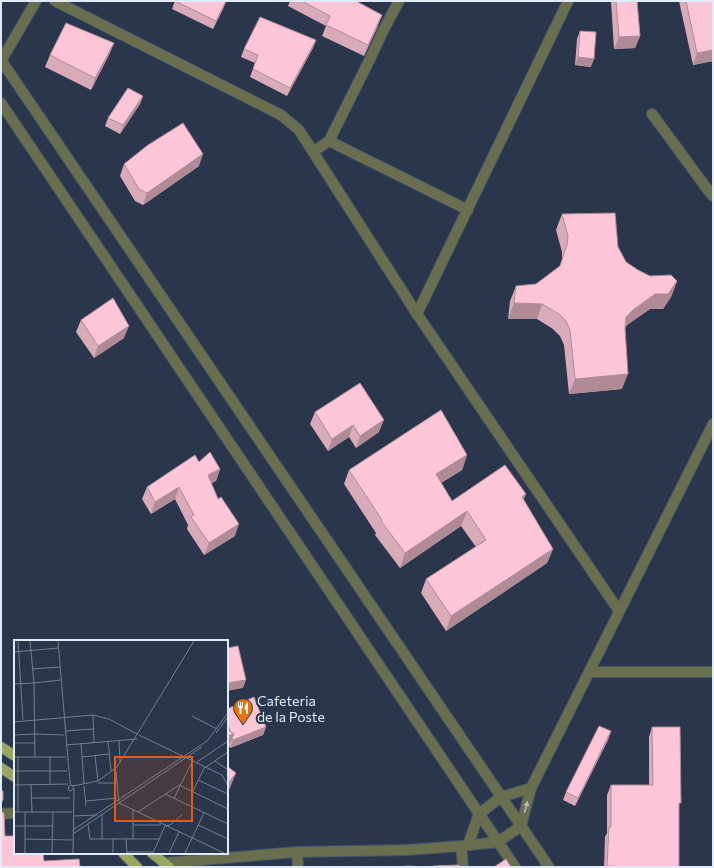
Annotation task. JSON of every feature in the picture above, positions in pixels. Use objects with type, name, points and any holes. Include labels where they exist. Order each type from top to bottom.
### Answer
[{"type":"main road","points":[[1,747],[14,755]]},
{"type":"main road","points":[[1,768],[14,776]]},
{"type":"main road","points":[[124,854],[138,867]]},
{"type":"main road","points":[[153,854],[167,865]]},
{"type":"street","points":[[36,1],[1,60],[548,867]]},
{"type":"street","points":[[55,1],[281,115],[299,130],[417,314],[619,612]]},
{"type":"street","points":[[312,152],[329,142],[399,1]]},
{"type":"street","points":[[417,314],[568,1]]},
{"type":"street","points":[[1,103],[515,867]]},
{"type":"street","points":[[652,114],[713,196]]},
{"type":"street","points":[[329,142],[468,210]]},
{"type":"street","points":[[167,865],[297,852],[407,850],[465,846],[498,842],[521,826],[531,788],[713,424]]},
{"type":"street","points":[[589,672],[713,672]]},
{"type":"street","points":[[463,867],[465,846],[479,814],[501,797],[531,788]]},
{"type":"street","points":[[1,814],[14,814]]},
{"type":"street","points":[[297,852],[298,867]]},
{"type":"building","points":[[175,1],[226,1],[216,21]]},
{"type":"building","points":[[302,1],[356,1],[382,15],[368,45],[326,25],[330,16]]},
{"type":"building","points":[[616,1],[637,1],[640,36],[619,37]]},
{"type":"building","points":[[686,1],[713,1],[713,50],[697,53]]},
{"type":"building","points":[[260,17],[316,40],[290,88],[253,69],[258,55],[244,49]]},
{"type":"building","points":[[66,23],[114,43],[95,78],[50,55]]},
{"type":"building","points":[[580,31],[596,32],[594,59],[578,57]]},
{"type":"building","points":[[128,88],[143,96],[123,125],[108,118]]},
{"type":"building","points":[[183,123],[203,154],[147,193],[139,189],[124,164],[148,145]]},
{"type":"building","points":[[615,213],[618,247],[626,262],[650,276],[671,275],[677,281],[668,294],[655,294],[626,317],[625,328],[628,374],[575,379],[570,330],[566,321],[559,314],[542,304],[514,303],[516,286],[536,284],[560,266],[567,245],[568,236],[562,214]]},
{"type":"building","points":[[113,298],[129,326],[98,346],[81,320]]},
{"type":"building","points":[[360,383],[384,420],[360,436],[353,425],[332,439],[315,412]]},
{"type":"building","points":[[441,410],[467,455],[436,474],[452,501],[505,465],[526,494],[522,497],[553,549],[451,616],[426,579],[486,540],[467,511],[405,553],[381,521],[382,520],[349,470]]},
{"type":"building","points":[[210,452],[220,469],[208,475],[218,499],[221,497],[239,524],[209,543],[191,517],[194,515],[179,487],[155,502],[147,487],[195,455],[199,462]]},
{"type":"building","points":[[238,646],[246,680],[228,683],[228,648]]},
{"type":"building","name":"Cafeteria de la Poste","points":[[254,697],[266,727],[233,740],[232,738],[234,734],[230,731],[228,725],[228,709]]},
{"type":"building","points":[[599,726],[611,731],[578,798],[566,792]]},
{"type":"building","points":[[652,727],[680,727],[681,803],[679,803],[679,867],[607,866],[609,827],[611,827],[611,785],[653,785]]},
{"type":"building","points":[[228,730],[234,734],[228,736]]},
{"type":"building","points":[[228,767],[236,773],[228,784]]},
{"type":"building","points":[[1,791],[3,791],[3,800],[1,801]]},
{"type":"building","points":[[1,811],[4,813],[5,836],[14,836],[14,854],[43,854],[44,861],[79,859],[80,867],[1,867]]},
{"type":"building","points":[[506,859],[511,867],[494,867]]},
{"type":"building","points":[[459,865],[459,867],[433,867],[433,866]]},
{"type":"building","points":[[408,866],[427,867],[398,867]]},
{"type":"place","name":"Cafeteria de la Poste","points":[[243,725]]}]
